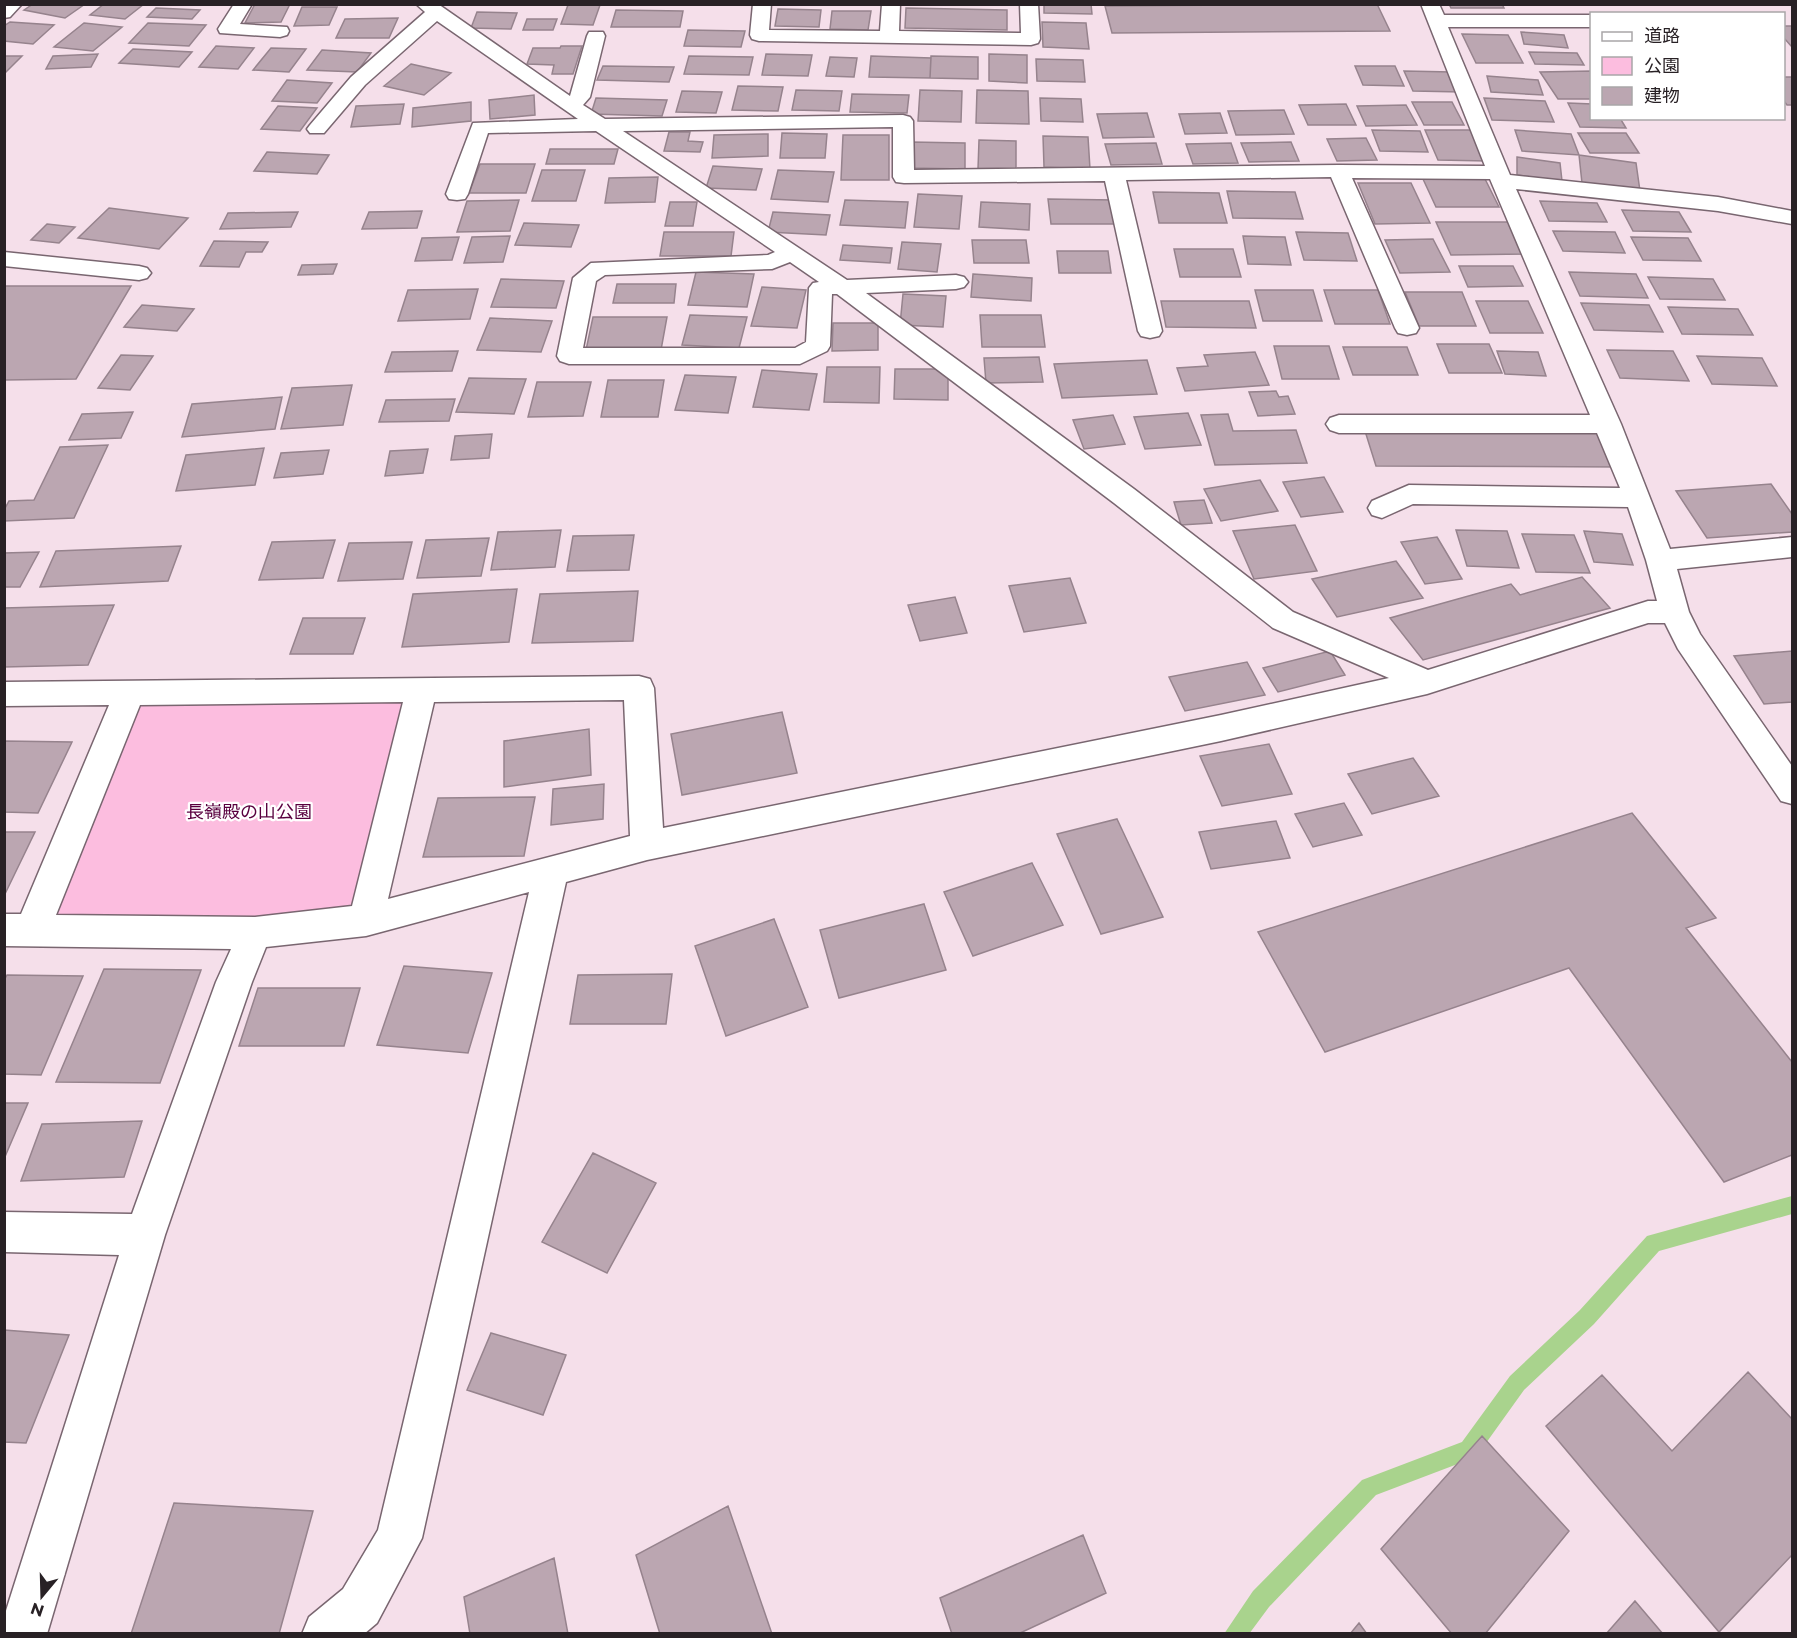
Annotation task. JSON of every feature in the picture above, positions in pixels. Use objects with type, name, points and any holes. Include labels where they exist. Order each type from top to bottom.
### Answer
[{"type":"street","points":[[4,13],[14,4]]},
{"type":"street","points":[[243,4],[227,29],[280,31]]},
{"type":"street","points":[[762,4],[759,35],[1030,39],[1029,4]]},
{"type":"street","points":[[889,37],[891,4]]},
{"type":"street","points":[[317,129],[358,81],[431,8],[570,105],[841,286],[1124,496],[1283,620],[1428,682]]},
{"type":"street","points":[[1590,21],[1434,13],[1500,177],[1638,498],[1660,560],[1674,612],[1689,640],[1792,790]]},
{"type":"street","points":[[570,105],[580,98],[596,36]]},
{"type":"street","points":[[457,194],[480,127],[903,121],[904,177],[1339,171],[1500,177],[1718,204],[1792,217]]},
{"type":"street","points":[[1339,171],[1407,328]]},
{"type":"street","points":[[1114,174],[1150,331]]},
{"type":"street","points":[[794,253],[772,262],[599,268],[585,278],[569,356],[800,356],[818,346],[820,288],[956,283]]},
{"type":"street","points":[[4,259],[139,273]]},
{"type":"street","points":[[1340,424],[1608,424]]},
{"type":"street","points":[[1382,508],[1409,494],[1638,498]]},
{"type":"street","points":[[1660,560],[1792,548]]},
{"type":"street","points":[[129,693],[18,930],[255,933],[366,920],[647,846],[1221,728],[1428,682],[1648,612],[1674,612]]},
{"type":"street","points":[[4,694],[639,688],[647,846]]},
{"type":"street","points":[[366,920],[421,690]]},
{"type":"street","points":[[326,1634],[360,1606],[399,1538],[551,871]]},
{"type":"street","points":[[23,1634],[145,1235],[234,982],[255,933]]},
{"type":"street","points":[[4,1232],[145,1235]]},
{"type":"green space","name":"長嶺殿の山公園","points":[[421,690],[366,920],[32,930],[129,693]]},
{"type":"building","points":[[33,4],[85,4],[65,18],[24,10]]},
{"type":"building","points":[[104,4],[144,4],[125,19],[90,15]]},
{"type":"building","points":[[255,4],[290,4],[281,22],[245,23]]},
{"type":"building","points":[[1044,4],[1091,4],[1092,14],[1044,13]]},
{"type":"building","points":[[1377,4],[1390,31],[1112,33],[1105,6]]},
{"type":"building","points":[[1449,4],[1502,4],[1504,8],[1451,8]]},
{"type":"building","points":[[568,5],[600,5],[593,25],[561,24]]},
{"type":"building","points":[[302,7],[337,7],[329,25],[294,26]]},
{"type":"building","points":[[156,8],[200,10],[192,19],[147,17]]},
{"type":"building","points":[[906,8],[1007,10],[1007,30],[905,28]]},
{"type":"building","points":[[778,9],[821,10],[819,27],[775,26]]},
{"type":"building","points":[[616,10],[683,11],[680,27],[611,27]]},
{"type":"building","points":[[832,11],[871,11],[868,30],[830,29]]},
{"type":"building","points":[[477,12],[517,13],[511,29],[471,28]]},
{"type":"building","points":[[398,18],[389,38],[336,38],[345,19]]},
{"type":"building","points":[[527,19],[557,19],[553,30],[523,30]]},
{"type":"building","points":[[10,22],[54,25],[33,44],[4,41],[4,26]]},
{"type":"building","points":[[1042,22],[1086,23],[1089,49],[1043,47]]},
{"type":"building","points":[[84,23],[122,27],[93,51],[54,47]]},
{"type":"building","points":[[148,23],[206,25],[189,46],[129,43]]},
{"type":"building","points":[[1785,26],[1792,26],[1792,47],[1785,39]]},
{"type":"building","points":[[688,30],[745,31],[741,47],[684,46]]},
{"type":"building","points":[[1521,32],[1564,35],[1568,48],[1524,44]]},
{"type":"building","points":[[1462,34],[1508,35],[1523,63],[1476,63]]},
{"type":"building","points":[[216,46],[254,48],[238,69],[199,67]]},
{"type":"building","points":[[561,46],[582,46],[573,74],[552,74],[554,65],[527,64],[533,48],[560,48]]},
{"type":"building","points":[[271,48],[306,49],[289,72],[253,70]]},
{"type":"building","points":[[133,49],[192,52],[179,67],[119,63]]},
{"type":"building","points":[[322,50],[371,53],[357,72],[307,70]]},
{"type":"building","points":[[1529,52],[1577,53],[1584,65],[1535,64]]},
{"type":"building","points":[[98,54],[91,67],[46,69],[53,56]]},
{"type":"building","points":[[766,54],[812,55],[808,76],[762,75]]},
{"type":"building","points":[[989,54],[1027,55],[1027,83],[989,81]]},
{"type":"building","points":[[4,56],[22,56],[4,74]]},
{"type":"building","points":[[689,56],[753,57],[749,75],[684,74]]},
{"type":"building","points":[[871,56],[931,58],[930,78],[869,77]]},
{"type":"building","points":[[931,56],[978,57],[978,79],[930,78]]},
{"type":"building","points":[[830,57],[857,58],[854,77],[826,76]]},
{"type":"building","points":[[1036,59],[1083,60],[1085,82],[1037,81]]},
{"type":"building","points":[[411,64],[451,73],[424,95],[384,86]]},
{"type":"building","points":[[603,66],[674,67],[669,82],[597,80]]},
{"type":"building","points":[[1355,66],[1395,66],[1404,86],[1363,85]]},
{"type":"building","points":[[1404,71],[1452,72],[1461,92],[1413,91]]},
{"type":"building","points":[[1590,71],[1590,99],[1558,99],[1540,72]]},
{"type":"building","points":[[1487,76],[1538,80],[1543,95],[1491,92]]},
{"type":"building","points":[[1785,77],[1792,77],[1792,105],[1785,102]]},
{"type":"building","points":[[287,80],[332,83],[317,103],[272,101]]},
{"type":"building","points":[[738,86],[783,87],[778,111],[732,110]]},
{"type":"building","points":[[796,90],[842,91],[839,111],[792,110]]},
{"type":"building","points":[[920,90],[962,91],[961,122],[918,121]]},
{"type":"building","points":[[977,90],[1028,91],[1029,124],[976,123]]},
{"type":"building","points":[[682,91],[722,92],[716,113],[676,112]]},
{"type":"building","points":[[852,94],[909,95],[907,113],[850,112]]},
{"type":"building","points":[[534,95],[535,115],[490,119],[489,100]]},
{"type":"building","points":[[596,98],[667,100],[662,116],[591,114]]},
{"type":"building","points":[[1040,98],[1081,99],[1083,122],[1041,121]]},
{"type":"building","points":[[1484,98],[1545,101],[1554,122],[1492,120]]},
{"type":"building","points":[[471,102],[471,121],[412,127],[413,108]]},
{"type":"building","points":[[1412,102],[1452,102],[1464,125],[1424,125]]},
{"type":"building","points":[[1568,103],[1590,104],[1590,120],[1621,120],[1626,128],[1580,127]]},
{"type":"building","points":[[404,104],[400,124],[351,127],[356,106]]},
{"type":"building","points":[[1346,104],[1356,125],[1308,125],[1299,105]]},
{"type":"building","points":[[1406,105],[1417,125],[1366,126],[1357,106]]},
{"type":"building","points":[[278,106],[317,108],[300,131],[261,129]]},
{"type":"building","points":[[1284,110],[1294,134],[1236,135],[1228,111]]},
{"type":"building","points":[[1147,113],[1154,137],[1103,138],[1097,114]]},
{"type":"building","points":[[1220,113],[1227,133],[1185,134],[1179,114]]},
{"type":"building","points":[[1372,130],[1420,131],[1428,152],[1380,151]]},
{"type":"building","points":[[1425,130],[1472,130],[1487,161],[1438,160]]},
{"type":"building","points":[[1515,130],[1571,134],[1579,155],[1522,151]]},
{"type":"building","points":[[669,132],[690,132],[688,141],[703,142],[700,152],[664,151]]},
{"type":"building","points":[[782,133],[827,134],[825,158],[780,158]]},
{"type":"building","points":[[1578,133],[1626,133],[1639,153],[1590,153]]},
{"type":"building","points":[[768,134],[768,156],[712,158],[714,135]]},
{"type":"building","points":[[843,135],[889,135],[889,180],[841,180]]},
{"type":"building","points":[[1043,136],[1088,137],[1090,169],[1044,167]]},
{"type":"building","points":[[1366,138],[1377,160],[1337,161],[1327,139]]},
{"type":"building","points":[[979,140],[1016,141],[1016,169],[978,169]]},
{"type":"building","points":[[911,142],[965,143],[965,169],[909,168]]},
{"type":"building","points":[[1291,142],[1299,161],[1249,162],[1241,143]]},
{"type":"building","points":[[1156,143],[1162,164],[1111,165],[1105,144]]},
{"type":"building","points":[[1231,143],[1238,163],[1193,164],[1186,144]]},
{"type":"building","points":[[550,149],[618,149],[614,164],[546,164]]},
{"type":"building","points":[[267,152],[329,155],[317,174],[254,171]]},
{"type":"building","points":[[1579,155],[1636,163],[1640,191],[1582,183]]},
{"type":"building","points":[[1517,157],[1560,163],[1562,181],[1517,175]]},
{"type":"building","points":[[480,164],[535,164],[526,193],[469,193]]},
{"type":"building","points":[[713,166],[762,169],[756,190],[706,188]]},
{"type":"building","points":[[542,170],[585,170],[576,201],[532,201]]},
{"type":"building","points":[[778,170],[834,172],[828,202],[771,199]]},
{"type":"building","points":[[658,177],[655,202],[605,203],[609,178]]},
{"type":"building","points":[[1423,179],[1485,179],[1499,207],[1436,207]]},
{"type":"building","points":[[1358,183],[1411,183],[1430,223],[1375,224]]},
{"type":"building","points":[[1227,191],[1295,192],[1303,219],[1233,218]]},
{"type":"building","points":[[1153,192],[1219,193],[1227,223],[1159,223]]},
{"type":"building","points":[[918,194],[962,196],[959,229],[914,227]]},
{"type":"building","points":[[1048,199],[1114,200],[1118,224],[1051,224]]},
{"type":"building","points":[[519,200],[510,231],[457,232],[467,201]]},
{"type":"building","points":[[845,200],[908,202],[905,228],[840,225]]},
{"type":"building","points":[[1540,201],[1597,203],[1607,222],[1549,221]]},
{"type":"building","points":[[670,202],[697,202],[693,226],[665,226]]},
{"type":"building","points":[[981,202],[1030,204],[1029,230],[979,227]]},
{"type":"building","points":[[109,208],[188,218],[159,249],[78,238]]},
{"type":"building","points":[[1622,210],[1679,212],[1691,232],[1633,231]]},
{"type":"building","points":[[422,211],[417,228],[362,229],[369,212]]},
{"type":"building","points":[[298,212],[291,227],[220,229],[228,213]]},
{"type":"building","points":[[773,212],[830,215],[826,235],[768,232]]},
{"type":"building","points":[[1436,222],[1509,222],[1525,254],[1451,255]]},
{"type":"building","points":[[524,223],[579,225],[571,247],[515,245]]},
{"type":"building","points":[[47,224],[75,227],[59,243],[31,240]]},
{"type":"building","points":[[1553,231],[1615,232],[1625,253],[1563,251]]},
{"type":"building","points":[[664,232],[734,232],[731,256],[660,256]]},
{"type":"building","points":[[1296,232],[1348,233],[1357,261],[1304,260]]},
{"type":"building","points":[[510,236],[503,262],[464,263],[472,237]]},
{"type":"building","points":[[1243,236],[1285,237],[1291,265],[1248,264]]},
{"type":"building","points":[[459,237],[452,260],[415,261],[422,238]]},
{"type":"building","points":[[1631,237],[1688,238],[1701,261],[1643,260]]},
{"type":"building","points":[[1433,239],[1450,272],[1400,273],[1385,240]]},
{"type":"building","points":[[972,240],[1026,240],[1029,263],[974,263]]},
{"type":"building","points":[[214,241],[268,242],[262,252],[246,252],[239,267],[200,266]]},
{"type":"building","points":[[902,242],[941,244],[937,272],[898,269]]},
{"type":"building","points":[[843,245],[892,248],[890,263],[840,260]]},
{"type":"building","points":[[1174,249],[1233,249],[1241,277],[1180,277]]},
{"type":"building","points":[[1057,251],[1108,251],[1111,273],[1059,273]]},
{"type":"building","points":[[337,264],[333,274],[298,275],[302,265]]},
{"type":"building","points":[[1459,266],[1513,266],[1523,286],[1468,287]]},
{"type":"building","points":[[696,272],[754,274],[747,307],[688,305]]},
{"type":"building","points":[[1569,272],[1636,274],[1648,298],[1580,296]]},
{"type":"building","points":[[973,274],[1032,278],[1031,301],[971,297]]},
{"type":"building","points":[[1648,277],[1713,279],[1725,300],[1660,299]]},
{"type":"building","points":[[501,279],[564,281],[556,308],[491,307]]},
{"type":"building","points":[[617,284],[676,284],[674,303],[613,303]]},
{"type":"building","points":[[4,286],[131,286],[76,379],[4,380]]},
{"type":"building","points":[[762,287],[806,290],[797,328],[751,326]]},
{"type":"building","points":[[478,289],[470,319],[398,321],[408,290]]},
{"type":"building","points":[[1255,290],[1313,290],[1322,321],[1263,321]]},
{"type":"building","points":[[1324,290],[1378,290],[1390,324],[1335,324]]},
{"type":"building","points":[[1405,292],[1462,292],[1476,326],[1419,326]]},
{"type":"building","points":[[903,294],[946,296],[943,327],[900,325]]},
{"type":"building","points":[[1161,301],[1249,301],[1256,328],[1166,327]]},
{"type":"building","points":[[1476,301],[1528,301],[1543,333],[1490,333]]},
{"type":"building","points":[[1581,303],[1649,305],[1663,332],[1594,330]]},
{"type":"building","points":[[142,305],[194,309],[177,331],[124,327]]},
{"type":"building","points":[[1668,307],[1738,309],[1753,335],[1682,334]]},
{"type":"building","points":[[690,315],[747,317],[739,348],[682,345]]},
{"type":"building","points":[[980,315],[1041,315],[1045,347],[982,347]]},
{"type":"building","points":[[593,317],[667,317],[661,350],[586,350]]},
{"type":"building","points":[[490,318],[552,321],[541,352],[477,350]]},
{"type":"building","points":[[833,323],[878,323],[878,350],[832,351]]},
{"type":"building","points":[[1437,344],[1489,344],[1502,373],[1449,373]]},
{"type":"building","points":[[1274,346],[1329,346],[1339,379],[1282,379]]},
{"type":"building","points":[[1343,347],[1407,347],[1418,375],[1353,375]]},
{"type":"building","points":[[1607,350],[1673,351],[1689,381],[1620,378]]},
{"type":"building","points":[[458,351],[452,371],[385,372],[392,352]]},
{"type":"building","points":[[1497,351],[1538,352],[1546,376],[1505,374]]},
{"type":"building","points":[[1255,352],[1269,385],[1185,391],[1177,368],[1208,366],[1204,355]]},
{"type":"building","points":[[121,355],[153,356],[130,390],[98,388]]},
{"type":"building","points":[[1697,356],[1762,358],[1777,386],[1712,384]]},
{"type":"building","points":[[1039,357],[1043,382],[986,383],[984,358]]},
{"type":"building","points":[[1147,360],[1157,394],[1062,398],[1054,364]]},
{"type":"building","points":[[827,367],[880,367],[879,403],[824,402]]},
{"type":"building","points":[[895,369],[948,369],[948,400],[894,399]]},
{"type":"building","points":[[762,370],[817,374],[809,410],[753,407]]},
{"type":"building","points":[[685,375],[736,377],[728,413],[675,410]]},
{"type":"building","points":[[469,378],[526,379],[514,414],[456,412]]},
{"type":"building","points":[[608,380],[664,380],[658,417],[601,417]]},
{"type":"building","points":[[537,382],[591,382],[583,416],[528,417]]},
{"type":"building","points":[[352,385],[343,425],[281,429],[292,388]]},
{"type":"building","points":[[1276,391],[1279,397],[1288,396],[1295,414],[1258,416],[1249,392]]},
{"type":"building","points":[[282,397],[275,429],[182,437],[192,404]]},
{"type":"building","points":[[455,399],[449,421],[379,422],[386,400]]},
{"type":"building","points":[[133,412],[121,438],[69,440],[82,414]]},
{"type":"building","points":[[1188,413],[1201,445],[1145,449],[1134,417]]},
{"type":"building","points":[[1228,414],[1233,431],[1296,430],[1307,463],[1215,465],[1201,415]]},
{"type":"building","points":[[1113,415],[1125,444],[1084,449],[1073,420]]},
{"type":"building","points":[[1365,431],[1604,432],[1621,467],[1376,466]]},
{"type":"building","points":[[492,434],[489,458],[451,460],[455,436]]},
{"type":"building","points":[[108,445],[74,518],[4,521],[4,510],[9,501],[34,500],[60,447]]},
{"type":"building","points":[[264,448],[255,485],[176,491],[186,455]]},
{"type":"building","points":[[428,449],[423,473],[385,476],[390,451]]},
{"type":"building","points":[[329,450],[323,474],[274,478],[281,453]]},
{"type":"building","points":[[1324,477],[1343,512],[1301,517],[1283,482]]},
{"type":"building","points":[[1260,480],[1278,511],[1221,521],[1204,489]]},
{"type":"building","points":[[1771,484],[1792,514],[1792,532],[1707,538],[1676,491]]},
{"type":"building","points":[[1204,500],[1212,523],[1181,525],[1174,502]]},
{"type":"building","points":[[1295,525],[1317,571],[1254,579],[1233,531]]},
{"type":"building","points":[[561,530],[555,567],[491,570],[498,532]]},
{"type":"building","points":[[1456,530],[1507,531],[1519,568],[1467,566]]},
{"type":"building","points":[[1584,531],[1622,534],[1633,565],[1594,562]]},
{"type":"building","points":[[1522,534],[1574,535],[1590,573],[1536,572]]},
{"type":"building","points":[[634,535],[629,570],[567,571],[573,536]]},
{"type":"building","points":[[1437,537],[1462,579],[1425,584],[1401,542]]},
{"type":"building","points":[[489,538],[481,576],[417,578],[426,540]]},
{"type":"building","points":[[335,540],[323,578],[259,580],[272,542]]},
{"type":"building","points":[[412,542],[403,579],[338,581],[349,543]]},
{"type":"building","points":[[181,546],[168,581],[40,587],[56,551]]},
{"type":"building","points":[[39,552],[20,587],[4,587],[4,553]]},
{"type":"building","points":[[1396,561],[1423,598],[1337,617],[1312,579]]},
{"type":"building","points":[[1582,577],[1610,608],[1423,660],[1390,618],[1511,584],[1520,595]]},
{"type":"building","points":[[1070,578],[1086,623],[1024,632],[1009,586]]},
{"type":"building","points":[[517,589],[509,642],[402,647],[413,594]]},
{"type":"building","points":[[638,591],[633,641],[532,643],[540,594]]},
{"type":"building","points":[[955,597],[967,633],[920,641],[908,605]]},
{"type":"building","points":[[114,605],[88,665],[4,667],[4,608]]},
{"type":"building","points":[[303,618],[365,618],[353,654],[290,654]]},
{"type":"building","points":[[1330,651],[1345,675],[1278,692],[1263,668]]},
{"type":"building","points":[[1792,651],[1792,702],[1764,704],[1734,656]]},
{"type":"building","points":[[1247,662],[1265,695],[1185,711],[1169,677]]},
{"type":"building","points":[[782,712],[797,773],[682,795],[671,734]]},
{"type":"building","points":[[589,729],[591,775],[504,787],[504,741]]},
{"type":"building","points":[[4,741],[72,742],[38,813],[4,812]]},
{"type":"building","points":[[1269,744],[1292,794],[1222,806],[1200,756]]},
{"type":"building","points":[[1413,758],[1439,796],[1372,814],[1348,774]]},
{"type":"building","points":[[604,784],[603,819],[551,825],[553,789]]},
{"type":"building","points":[[535,797],[524,856],[423,857],[438,798]]},
{"type":"building","points":[[1344,803],[1362,835],[1313,847],[1295,814]]},
{"type":"building","points":[[1632,813],[1716,918],[1686,928],[1792,1062],[1792,1155],[1724,1182],[1569,968],[1325,1052],[1258,932]]},
{"type":"building","points":[[1117,819],[1163,917],[1101,934],[1057,834]]},
{"type":"building","points":[[1276,821],[1290,858],[1211,869],[1199,832]]},
{"type":"building","points":[[4,832],[35,832],[4,896]]},
{"type":"building","points":[[1032,863],[1063,925],[973,956],[944,892]]},
{"type":"building","points":[[924,904],[946,970],[839,998],[820,930]]},
{"type":"building","points":[[774,919],[808,1007],[726,1036],[695,946]]},
{"type":"building","points":[[404,966],[492,973],[468,1053],[377,1045]]},
{"type":"building","points":[[104,969],[201,970],[160,1083],[56,1082]]},
{"type":"building","points":[[672,974],[666,1024],[570,1024],[578,975]]},
{"type":"building","points":[[7,975],[83,976],[41,1075],[4,1074],[4,980]]},
{"type":"building","points":[[258,988],[360,988],[344,1046],[239,1046]]},
{"type":"building","points":[[4,1103],[28,1103],[4,1159]]},
{"type":"building","points":[[142,1121],[124,1177],[21,1181],[42,1124]]},
{"type":"building","points":[[593,1153],[656,1183],[607,1273],[542,1242]]},
{"type":"building","points":[[4,1330],[69,1335],[26,1443],[4,1442]]},
{"type":"building","points":[[491,1333],[566,1355],[543,1415],[467,1390]]},
{"type":"building","points":[[1748,1372],[1792,1419],[1792,1555],[1719,1632],[1546,1426],[1602,1375],[1672,1451]]},
{"type":"building","points":[[1482,1436],[1569,1531],[1485,1634],[1452,1634],[1381,1549]]},
{"type":"building","points":[[174,1503],[313,1511],[279,1634],[131,1634]]},
{"type":"building","points":[[728,1506],[772,1634],[660,1634],[636,1555]]},
{"type":"building","points":[[1083,1535],[1106,1593],[1018,1634],[952,1634],[940,1598]]},
{"type":"building","points":[[554,1558],[568,1634],[470,1634],[464,1597]]},
{"type":"building","points":[[1635,1601],[1663,1634],[1606,1634]]},
{"type":"building","points":[[1359,1623],[1367,1634],[1350,1634]]},
{"type":"waterway","points":[[1235,1634],[1261,1599],[1369,1487],[1469,1450],[1517,1383],[1587,1317],[1654,1243],[1792,1205]]}]
